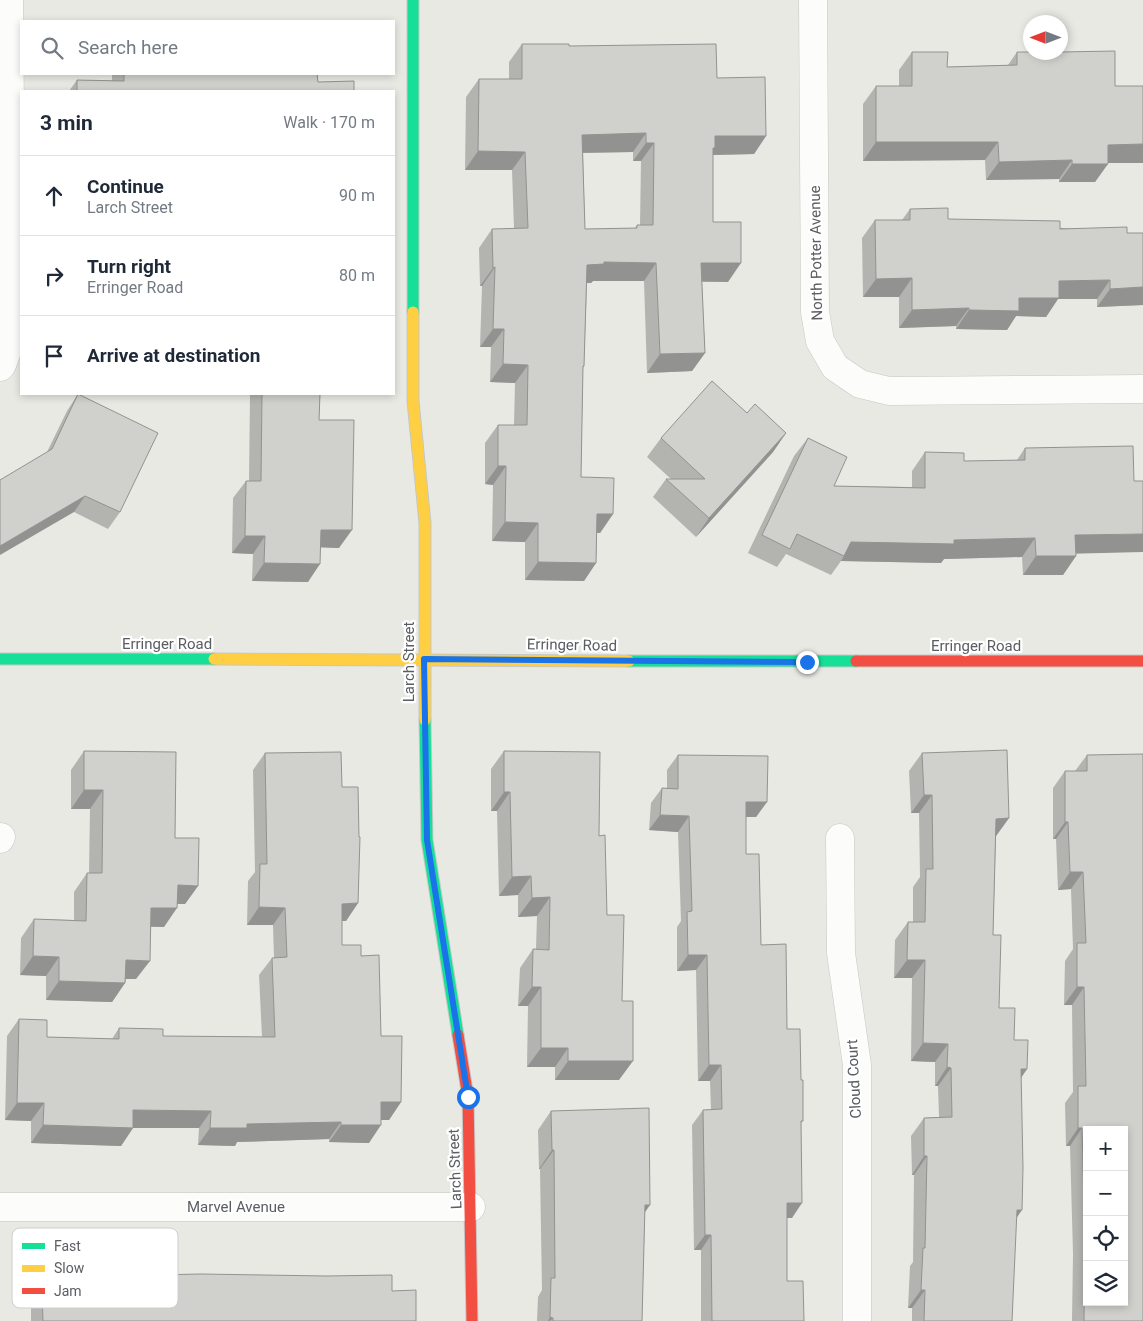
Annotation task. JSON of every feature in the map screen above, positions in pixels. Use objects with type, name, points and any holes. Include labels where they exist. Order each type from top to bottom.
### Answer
[{"type":"street","points":[[0,1],[7,0],[12,338],[0,367]]},
{"type":"street","name":"Larch Street","points":[[413,0],[413,400],[425,523],[424,659],[427,840],[468,1097],[472,1321]]},
{"type":"street","name":"North Potter Avenue","points":[[812,0],[815,312],[820,341],[835,366],[860,384],[889,391],[1143,389]]},
{"type":"street","name":"Erringer Road","points":[[0,659],[424,659],[807,662],[1143,661]]},
{"type":"street","name":"Cloud Court","points":[[840,838],[841,953],[857,1065],[857,1321]]},
{"type":"street","name":"Marvel Avenue","points":[[0,1207],[471,1207]]},
{"type":"building","points":[[522,44],[569,44],[569,46],[716,44],[717,78],[765,77],[766,136],[715,136],[715,148],[713,148],[713,222],[741,222],[741,263],[701,263],[705,353],[660,354],[656,263],[604,262],[604,264],[587,265],[581,477],[614,478],[613,514],[597,514],[596,563],[538,562],[538,523],[505,522],[506,466],[498,466],[498,425],[527,425],[528,365],[503,364],[504,329],[493,329],[495,267],[493,268],[492,229],[528,228],[525,152],[478,151],[479,79],[522,79]],"holes":[[[646,133],[646,143],[654,143],[653,225],[637,225],[637,228],[585,229],[582,135]]]},
{"type":"building","points":[[1115,51],[1115,86],[1143,86],[1143,144],[1108,145],[1108,164],[1072,164],[1072,160],[999,162],[998,142],[876,142],[876,86],[912,86],[912,52],[948,52],[947,67],[1017,65],[1017,52],[1023,52],[1023,60],[1068,60],[1068,52]]},
{"type":"building","points":[[124,75],[317,75],[318,82],[354,81],[354,90],[77,90],[77,80],[124,81]]},
{"type":"building","points":[[948,208],[948,219],[1060,221],[1060,229],[1127,227],[1127,233],[1143,233],[1143,287],[1110,289],[1110,280],[1059,281],[1059,298],[1019,298],[1019,311],[969,310],[969,308],[912,310],[912,278],[876,279],[875,220],[910,220],[910,209]]},
{"type":"building","points":[[712,381],[747,413],[755,404],[786,433],[709,518],[666,479],[705,479],[661,438]]},
{"type":"building","points":[[78,395],[158,433],[120,512],[85,496],[0,546],[0,480],[52,449]]},
{"type":"building","points":[[262,395],[320,395],[319,420],[354,420],[352,530],[321,530],[320,564],[264,563],[265,536],[245,536],[246,481],[261,481]]},
{"type":"building","points":[[808,438],[847,457],[834,486],[925,488],[925,452],[964,453],[964,461],[1025,460],[1025,448],[1133,446],[1134,481],[1143,481],[1143,534],[1075,535],[1076,556],[1036,556],[1035,538],[954,540],[954,544],[851,542],[844,556],[797,534],[790,549],[762,535]]},
{"type":"building","points":[[1007,750],[1009,818],[996,819],[993,935],[1001,935],[999,1008],[1015,1008],[1014,1040],[1028,1040],[1027,1069],[1021,1069],[1022,1210],[1017,1210],[1012,1321],[924,1321],[925,1290],[921,1290],[923,1248],[925,1248],[927,1156],[924,1156],[924,1118],[952,1117],[951,1068],[947,1067],[948,1044],[923,1043],[925,960],[907,960],[908,922],[925,922],[926,869],[933,869],[932,795],[924,795],[922,753]]},
{"type":"building","points":[[84,751],[176,752],[175,838],[199,838],[198,886],[178,885],[177,908],[151,908],[150,961],[126,960],[125,983],[59,981],[59,957],[33,956],[34,919],[86,921],[87,873],[102,873],[103,790],[84,790]]},
{"type":"building","points":[[504,751],[600,752],[599,836],[605,835],[607,915],[624,915],[622,1001],[633,1001],[633,1061],[568,1061],[568,1048],[541,1048],[541,987],[532,987],[533,949],[549,950],[550,897],[532,898],[531,876],[512,877],[510,792],[504,792]]},
{"type":"building","points":[[341,752],[342,787],[358,787],[360,837],[358,903],[342,904],[342,945],[361,945],[361,956],[379,955],[381,1036],[402,1036],[401,1102],[381,1102],[381,1125],[341,1125],[341,1122],[247,1124],[247,1128],[210,1128],[211,1111],[133,1110],[133,1128],[43,1125],[44,1103],[17,1103],[19,1019],[47,1020],[47,1037],[119,1039],[119,1028],[163,1029],[163,1036],[275,1037],[272,958],[287,957],[285,908],[259,907],[260,864],[267,864],[265,753]]},
{"type":"building","points":[[1143,754],[1143,1321],[1084,1321],[1084,1306],[1128,1306],[1128,1126],[1083,1126],[1083,1164],[1082,1128],[1078,1128],[1078,1086],[1086,1086],[1084,987],[1077,987],[1077,943],[1086,943],[1083,872],[1070,872],[1068,822],[1065,822],[1065,771],[1087,771],[1087,755]]},
{"type":"building","points":[[678,755],[768,756],[767,802],[746,802],[746,854],[759,854],[761,945],[786,944],[787,1029],[800,1029],[801,1080],[803,1080],[803,1121],[801,1121],[802,1203],[787,1203],[787,1281],[803,1281],[804,1321],[712,1321],[711,1235],[705,1235],[703,1110],[722,1109],[721,1065],[709,1065],[707,955],[688,955],[687,912],[692,911],[689,816],[660,815],[662,788],[678,789]]},
{"type":"building","points":[[649,1108],[650,1205],[645,1205],[642,1321],[553,1321],[553,1318],[550,1317],[551,1278],[555,1278],[554,1150],[552,1150],[551,1111]]},
{"type":"building","points":[[178,1274],[392,1275],[392,1291],[416,1290],[416,1321],[43,1321],[43,1308],[178,1308]]},
{"type":"traffic: fast","points":[[413,0],[413,312]]},
{"type":"traffic: fast","points":[[0,659],[214,659]]},
{"type":"traffic: fast","points":[[629,661],[856,661]]},
{"type":"traffic: fast","points":[[425,720],[427,840],[458,1035]]},
{"type":"traffic: slow","points":[[413,312],[413,401],[425,523],[425,720]]},
{"type":"traffic: slow","points":[[214,659],[629,661]]},
{"type":"traffic: jam","points":[[856,661],[1143,661]]},
{"type":"traffic: jam","points":[[458,1035],[468,1097],[472,1321]]},
{"type":"route","points":[[468,1097],[427,840],[424,659],[807,662]]}]
